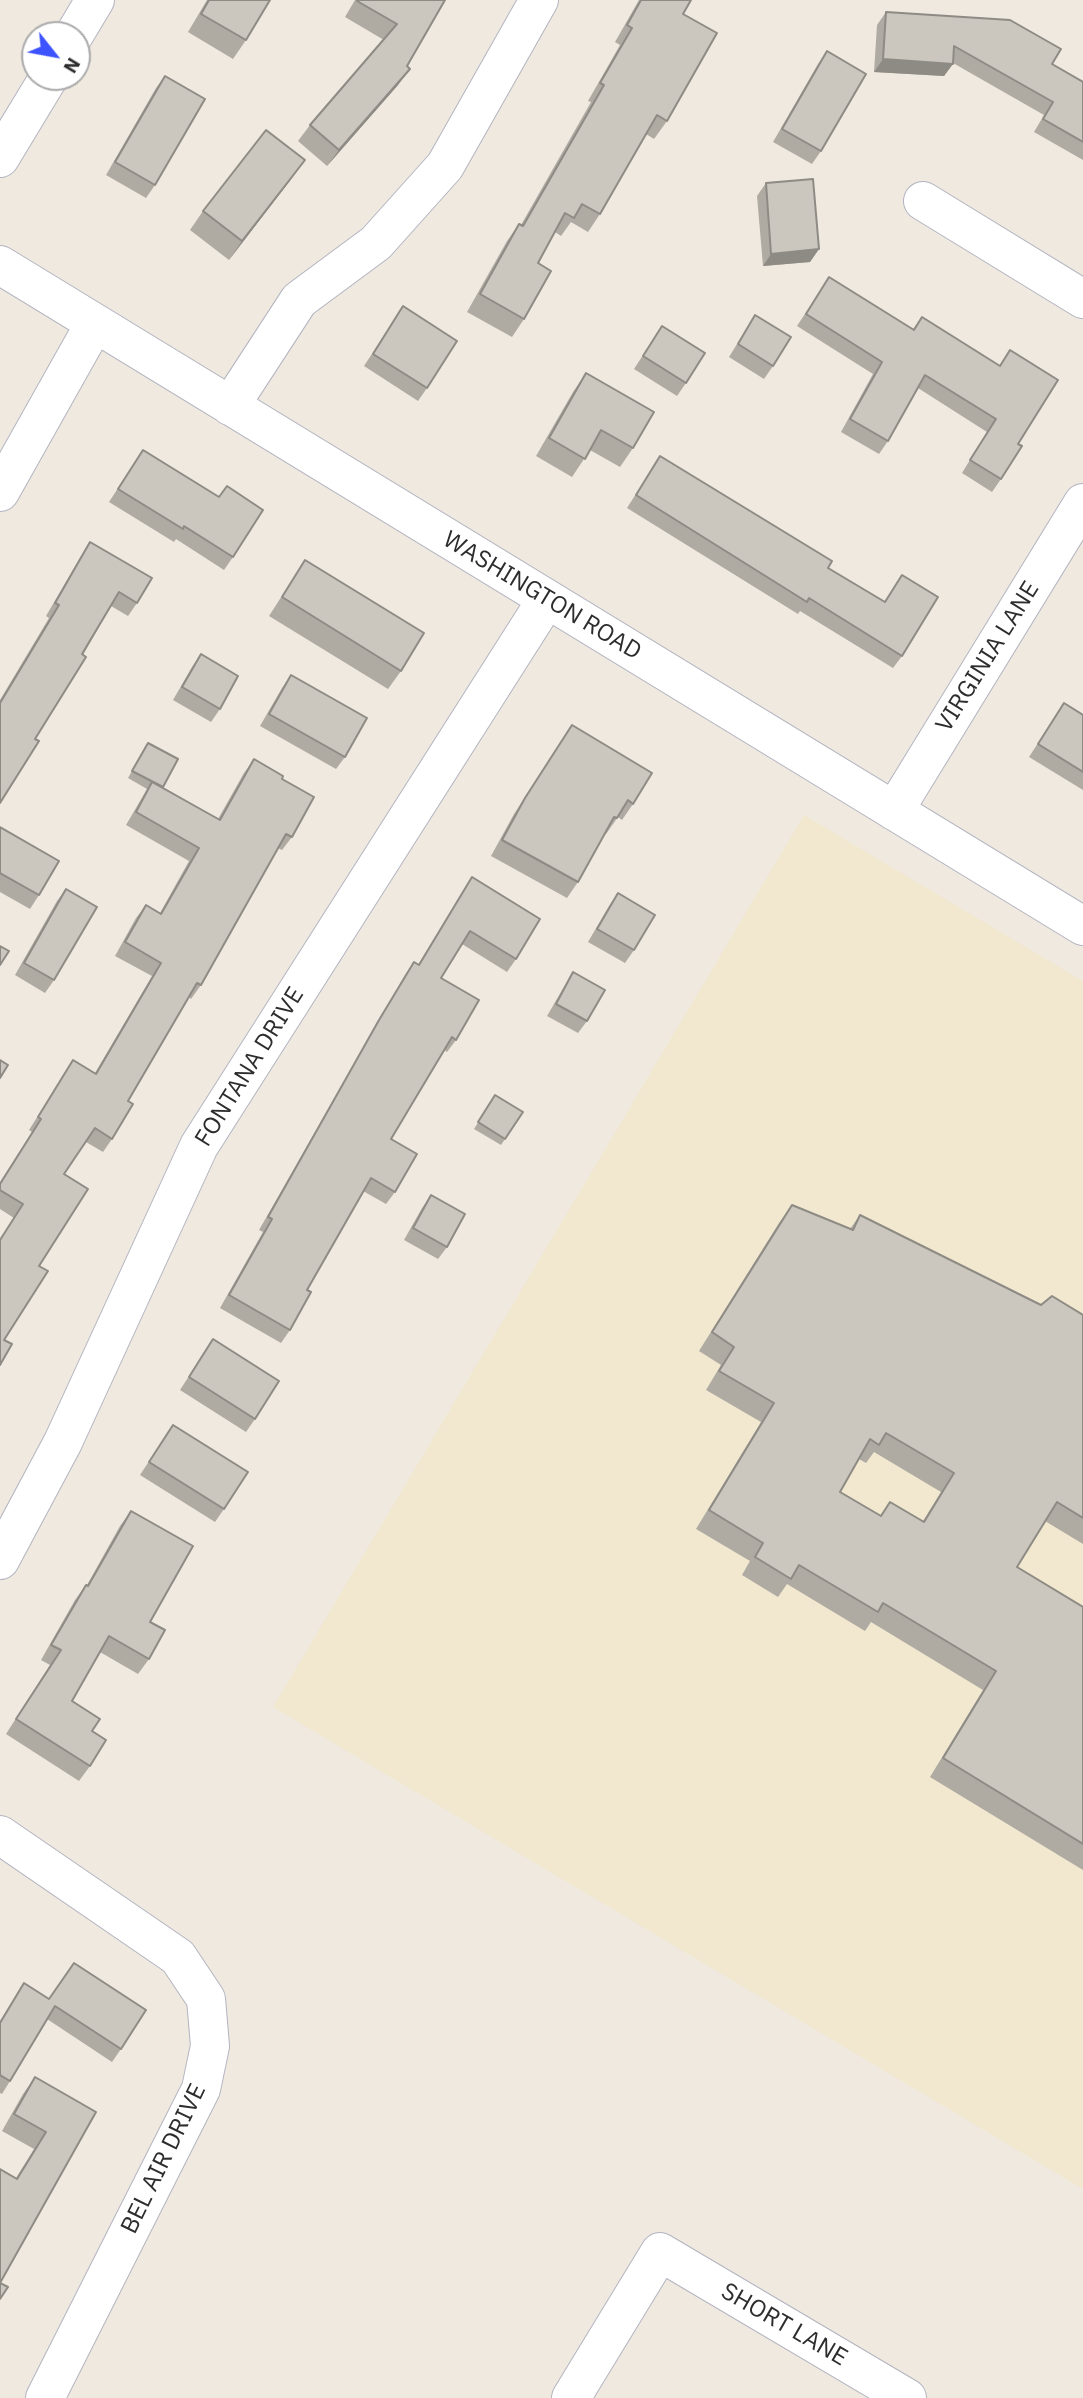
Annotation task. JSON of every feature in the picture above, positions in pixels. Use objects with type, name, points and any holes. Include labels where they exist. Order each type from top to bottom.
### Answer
[{"type":"street","points":[[82,21],[95,0]]},
{"type":"street","points":[[230,406],[299,300],[376,243],[445,166],[539,0]]},
{"type":"street","points":[[0,158],[41,91]]},
{"type":"street","points":[[923,201],[1083,299]]},
{"type":"street","name":"WASHINGTON ROAD","points":[[0,265],[1083,926]]},
{"type":"street","points":[[0,492],[95,323]]},
{"type":"street","name":"VIRGINIA LANE","points":[[894,811],[1083,503]]},
{"type":"street","name":"FONTANA DRIVE","points":[[0,1560],[63,1442],[199,1146],[547,599]]},
{"type":"street","name":"BEL AIR DRIVE","points":[[0,1835],[178,1957],[206,1999],[210,2046],[201,2088],[45,2398]]},
{"type":"street","name":"SHORT LANE","points":[[572,2398],[660,2252],[907,2398]]},
{"type":"shaded area","points":[[804,815],[1083,981],[1083,2189],[273,1707]]},
{"type":"building","points":[[209,0],[270,0],[246,40],[201,14]]},
{"type":"building","points":[[357,0],[445,0],[407,66],[410,69],[339,150],[310,125],[397,24]]},
{"type":"building","points":[[641,0],[691,0],[683,14],[717,33],[667,121],[657,115],[600,214],[582,204],[574,218],[565,213],[538,263],[551,271],[524,319],[480,294],[519,224],[523,226],[604,85],[600,83],[632,28],[627,25]]},
{"type":"building","points":[[886,12],[1010,20],[1061,49],[1052,64],[1083,82],[1083,142],[1043,119],[1053,102],[954,46],[953,64],[883,59]]},
{"type":"building","points":[[827,51],[866,74],[821,151],[782,129]]},
{"type":"building","points":[[165,76],[205,99],[155,185],[115,162]]},
{"type":"building","points":[[266,130],[305,160],[242,241],[203,211]]},
{"type":"building","points":[[813,179],[819,249],[771,254],[766,183]]},
{"type":"building","points":[[829,277],[914,330],[922,317],[1000,366],[1010,350],[1058,380],[1018,444],[1022,446],[1001,479],[970,460],[996,419],[925,375],[888,441],[850,419],[882,362],[806,314]]},
{"type":"building","points":[[403,306],[457,341],[427,388],[373,354]]},
{"type":"building","points":[[755,315],[791,337],[773,366],[738,344]]},
{"type":"building","points":[[662,326],[705,353],[686,383],[643,356]]},
{"type":"building","points":[[586,373],[654,412],[633,448],[601,430],[585,459],[549,438]]},
{"type":"building","points":[[143,450],[219,497],[227,486],[263,510],[233,557],[118,489]]},
{"type":"building","points":[[660,456],[832,561],[828,568],[885,602],[902,575],[938,597],[902,656],[809,598],[807,602],[636,495]]},
{"type":"building","points":[[90,542],[152,578],[137,603],[119,592],[82,654],[86,657],[35,739],[39,741],[0,803],[0,703],[59,605],[55,603]]},
{"type":"building","points":[[305,560],[424,633],[401,671],[282,597]]},
{"type":"building","points":[[201,654],[238,676],[220,709],[182,687]]},
{"type":"building","points":[[291,675],[367,718],[345,757],[269,714]]},
{"type":"building","points":[[1064,703],[1083,715],[1083,772],[1038,744]]},
{"type":"building","points":[[572,725],[652,773],[633,804],[628,800],[617,818],[614,817],[578,882],[502,840],[525,798]]},
{"type":"building","points":[[148,743],[178,759],[163,787],[132,771]]},
{"type":"building","points":[[254,759],[314,797],[292,837],[286,834],[201,985],[197,983],[128,1101],[133,1104],[112,1139],[95,1128],[64,1174],[88,1189],[39,1266],[48,1271],[4,1340],[12,1344],[0,1365],[0,1240],[23,1204],[0,1190],[0,1184],[41,1119],[38,1117],[73,1060],[96,1074],[161,963],[125,942],[146,905],[161,914],[199,848],[136,812],[152,782],[220,820]]},
{"type":"building","points":[[0,827],[59,861],[39,895],[0,873]]},
{"type":"building","points":[[472,877],[540,919],[516,959],[470,931],[441,978],[479,1000],[456,1040],[452,1037],[391,1139],[417,1154],[395,1192],[371,1178],[307,1290],[311,1292],[290,1330],[229,1295],[272,1219],[268,1217],[379,1020],[414,962],[419,965]]},
{"type":"building","points":[[66,889],[97,907],[54,980],[24,963]]},
{"type":"building","points":[[618,893],[655,915],[634,950],[597,929]]},
{"type":"building","points":[[0,946],[9,951],[0,965]]},
{"type":"building","points":[[573,972],[605,990],[587,1021],[556,1004]]},
{"type":"building","points":[[0,1060],[8,1065],[0,1078]]},
{"type":"building","points":[[495,1095],[523,1112],[505,1139],[478,1122]]},
{"type":"building","points":[[431,1195],[465,1214],[447,1247],[413,1228]]},
{"type":"building","points":[[792,1205],[853,1230],[860,1215],[1041,1305],[1052,1296],[1083,1315],[1083,1518],[1057,1502],[1017,1567],[1083,1607],[1083,1844],[943,1758],[996,1671],[883,1603],[878,1612],[799,1565],[791,1579],[755,1557],[763,1543],[709,1510],[774,1403],[719,1371],[734,1347],[712,1332]],"holes":[[[886,1433],[954,1473],[924,1522],[890,1502],[881,1516],[840,1492],[870,1439],[879,1445]]]},
{"type":"building","points":[[213,1339],[279,1381],[255,1419],[189,1377]]},
{"type":"building","points":[[173,1425],[248,1472],[224,1509],[149,1462]]},
{"type":"building","points":[[131,1511],[193,1546],[150,1622],[165,1630],[149,1659],[109,1636],[72,1701],[100,1719],[92,1731],[106,1740],[90,1766],[16,1719],[61,1650],[51,1645]]},
{"type":"building","points":[[74,1963],[146,2010],[121,2049],[55,2006],[10,2081],[0,2075],[0,2023],[24,1983],[49,1999]]},
{"type":"building","points":[[35,2077],[96,2112],[0,2283],[0,2169],[17,2179],[46,2132],[14,2114]]},
{"type":"building","points":[[0,2283],[8,2287],[0,2299]]}]
